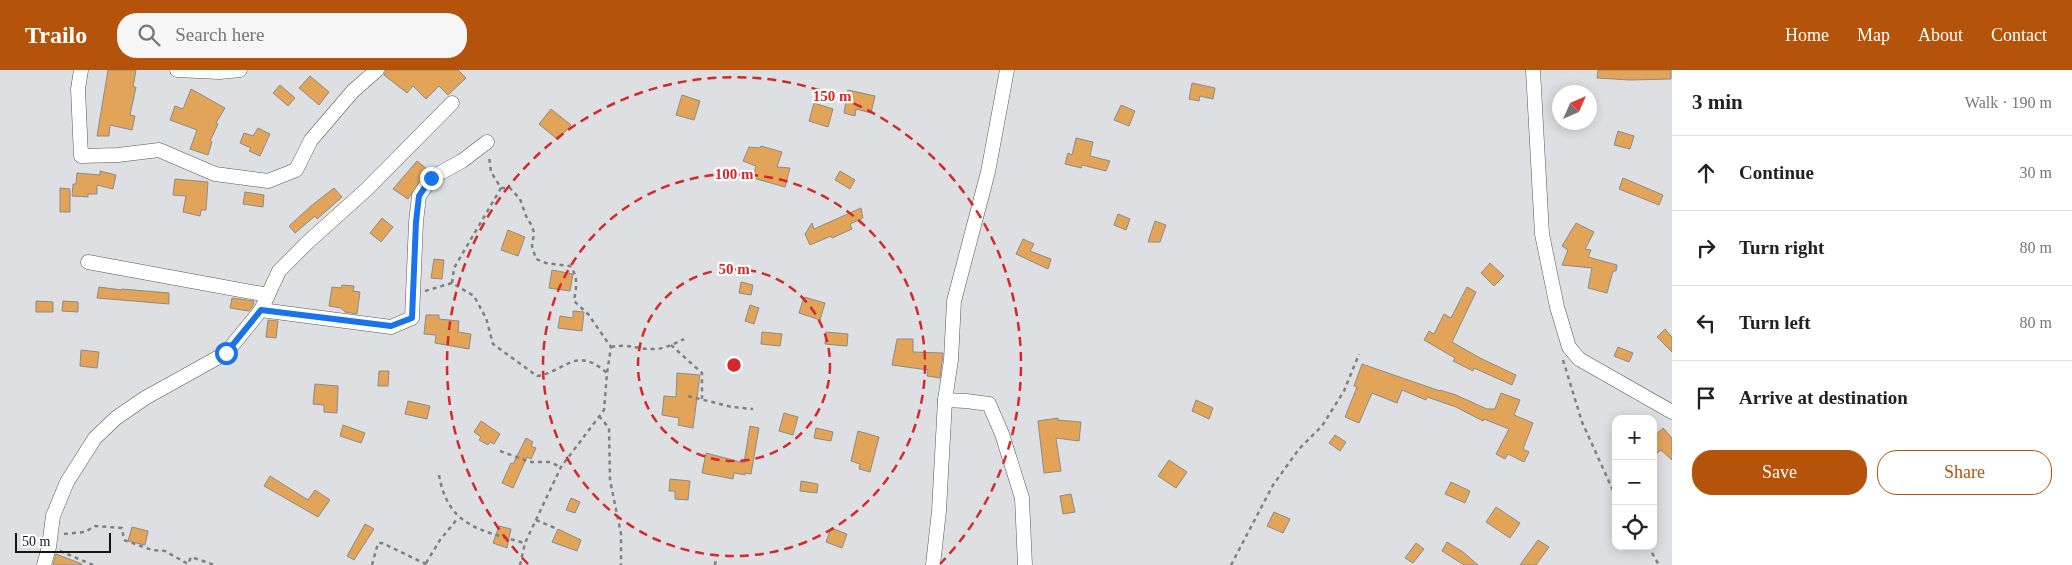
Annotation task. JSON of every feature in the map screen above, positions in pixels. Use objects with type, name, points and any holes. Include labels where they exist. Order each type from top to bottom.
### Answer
[{"type":"street","points":[[80,70],[78,89],[81,156],[118,155],[159,150],[215,174],[268,181],[296,170],[310,140],[353,91],[377,70]]},
{"type":"street","points":[[177,70],[219,72],[240,70]]},
{"type":"street","points":[[933,565],[940,510],[945,400],[951,360],[954,301],[988,172],[1007,70]]},
{"type":"street","points":[[1533,70],[1542,234],[1557,307],[1569,347],[1579,359],[1672,412]]},
{"type":"street","points":[[44,565],[54,516],[67,482],[95,438],[116,418],[145,398],[226,353],[261,310],[279,271],[367,189],[452,103]]},
{"type":"street","points":[[261,310],[391,326],[412,318],[419,196],[431,178],[462,161],[488,142]]},
{"type":"street","points":[[88,262],[268,295]]},
{"type":"street","points":[[945,400],[966,400],[989,404],[1002,434],[1022,498],[1026,565]]},
{"type":"path","points":[[488,142],[491,172],[501,188]]},
{"type":"path","points":[[452,283],[454,268],[501,188]]},
{"type":"path","points":[[501,188],[510,188],[520,200],[532,226],[534,234],[532,246],[536,259],[546,263],[570,266],[575,273],[577,280],[574,301],[588,314],[611,347],[604,410],[561,467],[525,543],[520,565]]},
{"type":"path","points":[[413,292],[422,292],[452,283],[474,296],[486,318],[493,344],[537,376],[551,373],[566,363],[581,360],[597,364],[607,373]]},
{"type":"path","points":[[611,347],[624,344],[653,349],[671,345],[684,339]]},
{"type":"path","points":[[671,345],[702,373],[702,399]]},
{"type":"path","points":[[1569,347],[1562,360],[1582,422],[1612,488]]},
{"type":"path","points":[[1231,565],[1273,486],[1299,449],[1322,426],[1344,391],[1359,354]]},
{"type":"path","points":[[688,396],[732,407],[753,409]]},
{"type":"path","points":[[599,416],[609,428],[610,480],[621,534],[621,565]]},
{"type":"path","points":[[500,451],[530,462],[549,462],[561,467]]},
{"type":"path","points":[[439,475],[446,501],[458,517],[467,524],[485,532],[525,543]]},
{"type":"path","points":[[372,565],[378,544],[382,543],[417,561],[427,564],[440,540],[458,517]]},
{"type":"path","points":[[536,520],[555,528]]},
{"type":"path","points":[[50,542],[85,532],[95,526],[122,528],[124,540],[152,550],[165,551],[188,564],[191,557],[215,565]]},
{"type":"path","points":[[50,542],[93,565]]},
{"type":"path","points":[[1650,550],[1659,565]]},
{"type":"path","points":[[715,565],[716,557]]},
{"type":"building","points":[[108,70],[136,70],[133,87],[136,87],[130,115],[135,116],[132,130],[110,125],[109,136],[97,136]]},
{"type":"building","points":[[386,70],[458,70],[466,78],[448,95],[439,86],[426,99],[413,86],[407,93],[384,75]]},
{"type":"building","points":[[1598,70],[1671,70],[1671,79],[1630,80],[1597,78]]},
{"type":"building","points":[[310,76],[329,92],[319,105],[299,88]]},
{"type":"building","points":[[1192,83],[1215,88],[1213,99],[1200,96],[1199,101],[1189,99]]},
{"type":"building","points":[[280,85],[295,98],[288,106],[273,93]]},
{"type":"building","points":[[191,89],[225,108],[216,123],[218,124],[210,141],[212,142],[208,155],[190,149],[197,130],[170,120],[175,106],[183,109]]},
{"type":"building","points":[[848,90],[875,96],[871,113],[856,109],[855,116],[844,113]]},
{"type":"building","points":[[682,95],[700,101],[694,120],[676,115]]},
{"type":"building","points":[[814,103],[833,109],[828,127],[809,121]]},
{"type":"building","points":[[1121,105],[1135,111],[1129,126],[1114,120]]},
{"type":"building","points":[[551,109],[571,125],[558,140],[539,124]]},
{"type":"building","points":[[258,128],[270,134],[260,156],[249,151],[251,148],[240,143],[244,133],[253,136]]},
{"type":"building","points":[[1618,131],[1634,136],[1630,149],[1614,145]]},
{"type":"building","points":[[1076,138],[1093,142],[1090,156],[1110,161],[1106,171],[1082,165],[1081,168],[1065,164],[1068,153],[1072,155]]},
{"type":"building","points":[[761,146],[782,152],[777,167],[790,168],[785,187],[753,178],[756,166],[743,161],[749,147],[760,148]]},
{"type":"building","points":[[417,161],[428,170],[408,199],[393,189]]},
{"type":"building","points":[[100,171],[116,175],[113,189],[97,185],[97,194],[88,194],[88,197],[72,196],[73,184],[76,184],[77,173],[100,175]]},
{"type":"building","points":[[840,171],[855,180],[850,189],[835,180]]},
{"type":"building","points":[[1623,178],[1663,195],[1659,205],[1619,189]]},
{"type":"building","points":[[175,179],[208,182],[206,210],[201,210],[200,216],[183,212],[186,196],[173,195]]},
{"type":"building","points":[[60,188],[70,189],[70,212],[60,212]]},
{"type":"building","points":[[334,188],[342,197],[317,219],[315,216],[295,233],[289,226]]},
{"type":"building","points":[[245,192],[264,195],[263,207],[243,204]]},
{"type":"building","points":[[861,208],[863,218],[850,224],[852,229],[810,245],[805,234],[812,223],[814,229]]},
{"type":"building","points":[[1118,214],[1130,219],[1126,230],[1114,225]]},
{"type":"building","points":[[382,218],[393,227],[381,242],[370,233]]},
{"type":"building","points":[[1155,221],[1166,225],[1160,242],[1148,242]]},
{"type":"building","points":[[1576,223],[1594,232],[1585,249],[1591,250],[1588,257],[1617,265],[1616,271],[1613,271],[1607,293],[1588,288],[1592,268],[1562,265],[1568,250],[1562,246]]},
{"type":"building","points":[[508,230],[525,237],[518,256],[501,250]]},
{"type":"building","points":[[1023,239],[1034,244],[1030,251],[1051,259],[1048,269],[1016,254]]},
{"type":"building","points":[[434,259],[444,260],[442,279],[431,278]]},
{"type":"building","points":[[1490,263],[1504,276],[1494,286],[1481,273]]},
{"type":"building","points":[[552,270],[573,274],[570,291],[549,288]]},
{"type":"building","points":[[741,282],[753,285],[751,295],[739,293]]},
{"type":"building","points":[[342,285],[354,286],[353,291],[360,292],[357,314],[329,306],[332,287],[341,288]]},
{"type":"building","points":[[99,287],[169,293],[169,304],[97,298]]},
{"type":"building","points":[[1467,287],[1476,292],[1452,342],[1516,375],[1512,385],[1474,368],[1473,371],[1453,361],[1455,358],[1424,340],[1429,331],[1434,334],[1444,314],[1451,318]]},
{"type":"building","points":[[804,297],[825,303],[820,320],[799,313]]},
{"type":"building","points":[[232,298],[254,301],[253,306],[249,311],[230,308]]},
{"type":"building","points":[[36,301],[53,302],[53,312],[36,312]]},
{"type":"building","points":[[63,301],[78,302],[78,312],[62,311]]},
{"type":"building","points":[[750,305],[759,308],[754,324],[745,321]]},
{"type":"building","points":[[573,311],[584,312],[582,331],[558,328],[560,316],[573,318]]},
{"type":"building","points":[[426,315],[439,315],[439,319],[459,321],[458,332],[471,334],[469,349],[435,343],[436,335],[424,334]]},
{"type":"building","points":[[268,320],[278,321],[276,338],[266,337]]},
{"type":"building","points":[[1665,329],[1672,337],[1672,352],[1657,337]]},
{"type":"building","points":[[762,332],[782,334],[780,346],[761,344]]},
{"type":"building","points":[[826,332],[848,334],[847,346],[825,344]]},
{"type":"building","points":[[897,339],[913,339],[913,352],[943,353],[940,378],[927,376],[928,370],[892,365]]},
{"type":"building","points":[[1618,347],[1633,353],[1629,362],[1614,356]]},
{"type":"building","points":[[81,350],[99,352],[97,368],[80,366]]},
{"type":"building","points":[[1362,364],[1456,395],[1487,409],[1495,409],[1501,393],[1520,400],[1514,415],[1533,423],[1523,449],[1529,452],[1524,462],[1508,454],[1505,459],[1496,454],[1509,429],[1484,419],[1483,421],[1456,407],[1427,397],[1426,400],[1402,390],[1397,403],[1372,393],[1359,423],[1345,417],[1357,387],[1354,386]]},
{"type":"building","points":[[379,371],[389,371],[388,386],[378,386]]},
{"type":"building","points":[[677,373],[700,375],[693,428],[678,425],[679,418],[662,415],[664,396],[676,397]]},
{"type":"building","points":[[315,384],[338,386],[337,413],[324,412],[324,405],[313,404]]},
{"type":"building","points":[[1196,400],[1213,408],[1209,419],[1192,411]]},
{"type":"building","points":[[408,401],[430,406],[427,419],[405,414]]},
{"type":"building","points":[[784,413],[798,417],[793,435],[779,431]]},
{"type":"building","points":[[1058,418],[1058,420],[1081,422],[1079,441],[1056,438],[1061,471],[1044,473],[1038,421]]},
{"type":"building","points":[[481,421],[500,434],[494,444],[490,442],[488,445],[479,440],[481,437],[474,432]]},
{"type":"building","points":[[343,425],[365,433],[361,443],[340,436]]},
{"type":"building","points":[[750,426],[759,428],[751,474],[734,473],[733,479],[702,473],[706,453],[744,463]]},
{"type":"building","points":[[816,428],[833,432],[831,441],[814,438]]},
{"type":"building","points":[[1663,428],[1672,438],[1672,460],[1661,450],[1657,453],[1657,433]]},
{"type":"building","points":[[858,431],[879,437],[870,472],[859,469],[860,464],[851,461]]},
{"type":"building","points":[[1335,435],[1346,442],[1340,451],[1329,443]]},
{"type":"building","points":[[526,438],[533,442],[531,446],[536,448],[531,459],[527,457],[513,488],[502,483]]},
{"type":"building","points":[[1169,460],[1187,472],[1176,488],[1158,476]]},
{"type":"building","points":[[270,476],[308,500],[315,490],[330,500],[318,517],[264,486]]},
{"type":"building","points":[[670,479],[690,481],[688,500],[675,499],[675,491],[669,491]]},
{"type":"building","points":[[801,481],[818,484],[817,493],[800,491]]},
{"type":"building","points":[[1451,482],[1470,491],[1465,503],[1445,494]]},
{"type":"building","points":[[1071,494],[1075,512],[1063,514],[1060,496]]},
{"type":"building","points":[[571,498],[580,502],[575,513],[566,510]]},
{"type":"building","points":[[1496,507],[1520,523],[1510,538],[1486,522]]},
{"type":"building","points":[[1274,512],[1290,519],[1283,533],[1267,526]]},
{"type":"building","points":[[365,524],[374,529],[354,560],[347,556]]},
{"type":"building","points":[[499,526],[511,529],[507,548],[493,543]]},
{"type":"building","points":[[132,527],[148,531],[145,545],[128,541]]},
{"type":"building","points":[[831,528],[847,534],[842,548],[826,542]]},
{"type":"building","points":[[558,529],[581,540],[577,551],[552,542]]},
{"type":"building","points":[[1538,540],[1549,547],[1536,565],[1520,565]]},
{"type":"building","points":[[1447,542],[1463,552],[1478,565],[1464,565],[1442,551]]},
{"type":"building","points":[[1416,543],[1424,549],[1413,563],[1405,558]]},
{"type":"building","points":[[56,554],[82,564],[82,565],[53,565]]},
{"type":"route","points":[[226,353],[261,310],[364,325],[391,326],[412,318],[416,222],[419,196],[431,178]]}]
